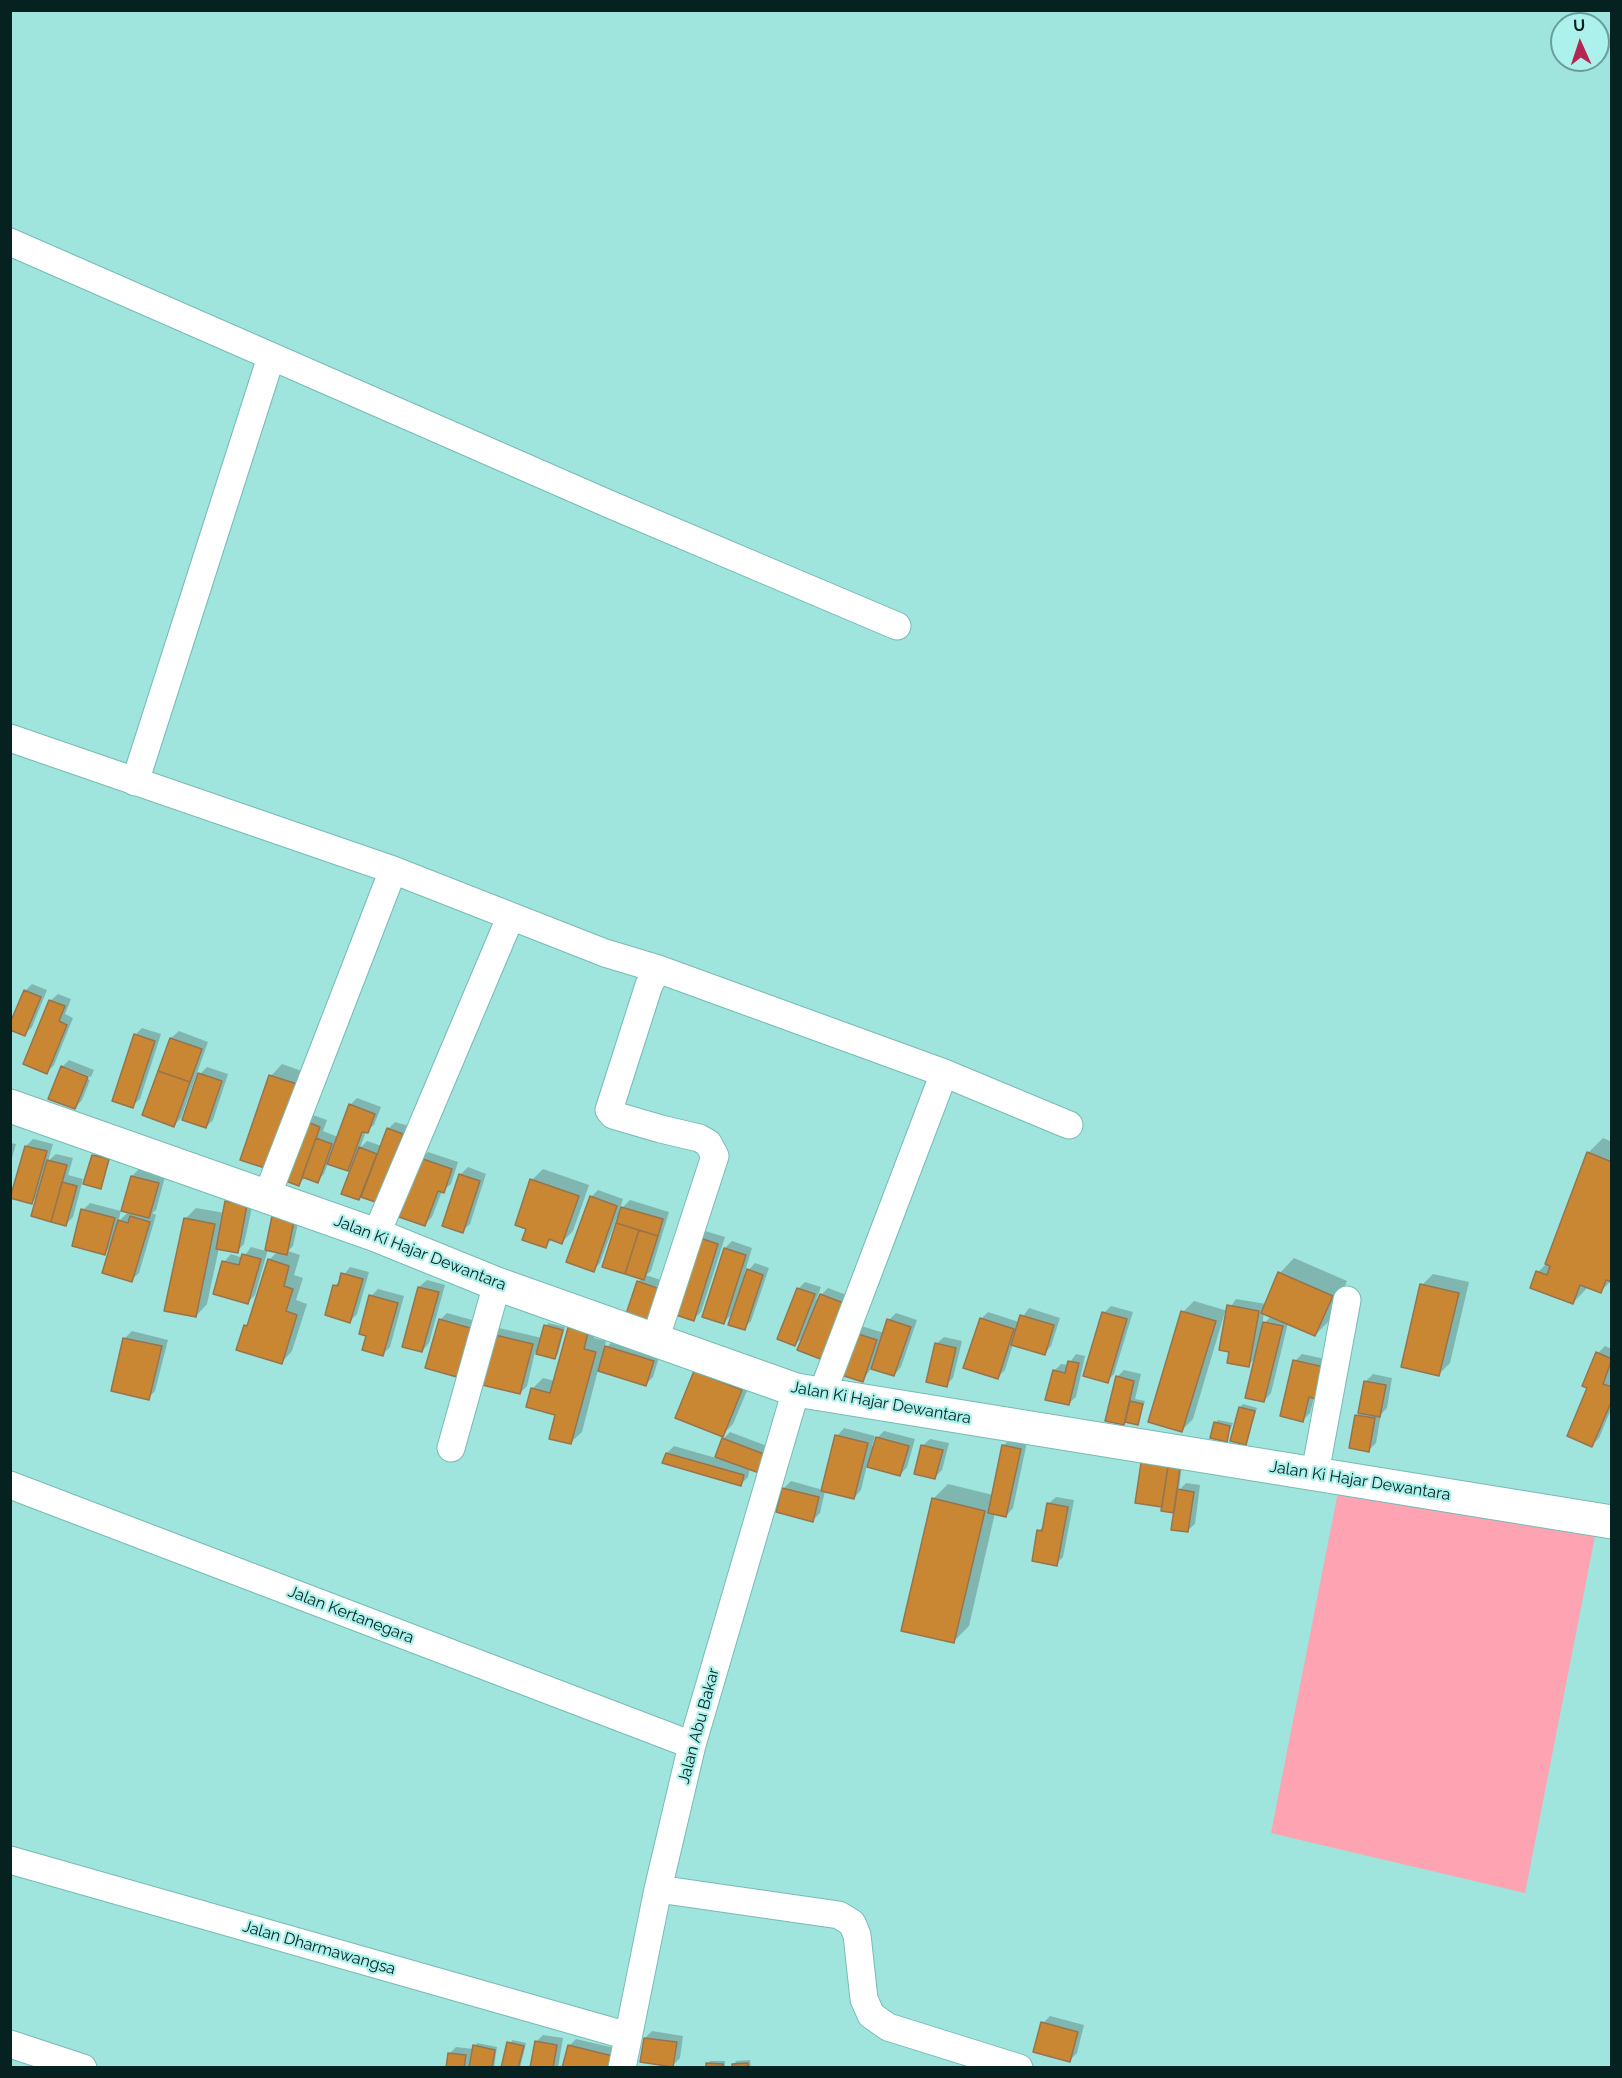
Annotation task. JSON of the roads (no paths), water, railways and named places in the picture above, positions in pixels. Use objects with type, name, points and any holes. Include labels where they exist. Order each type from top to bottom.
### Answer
[{"type":"main road","name":"Jalan Ki Hajar Dewantara","points":[[10,1106],[376,1234],[497,1284],[809,1392],[1611,1522]]},
{"type":"street","points":[[10,242],[271,357],[897,626]]},
{"type":"street","points":[[135,782],[271,357]]},
{"type":"street","points":[[10,738],[393,870],[510,918],[944,1073],[1068,1125]]},
{"type":"street","points":[[267,1196],[393,870]]},
{"type":"street","points":[[376,1234],[510,918]]},
{"type":"street","points":[[656,1340],[715,1156],[708,1143],[699,1138],[632,1121],[613,1115],[609,1110],[649,986],[658,969]]},
{"type":"street","name":"Jalan Abu Bakar","points":[[622,2067],[658,1889],[692,1745],[809,1392],[944,1073]]},
{"type":"street","points":[[451,1448],[497,1284]]},
{"type":"street","points":[[1315,1473],[1347,1300]]},
{"type":"street","name":"Jalan Kertanegara","points":[[10,1485],[692,1745]]},
{"type":"street","name":"Jalan Dharmawangsa","points":[[10,1860],[628,2036]]},
{"type":"street","points":[[658,1889],[839,1915],[852,1923],[857,1935],[864,1999],[871,2015],[888,2027],[1019,2067]]},
{"type":"street","points":[[10,2044],[83,2067]]}]
